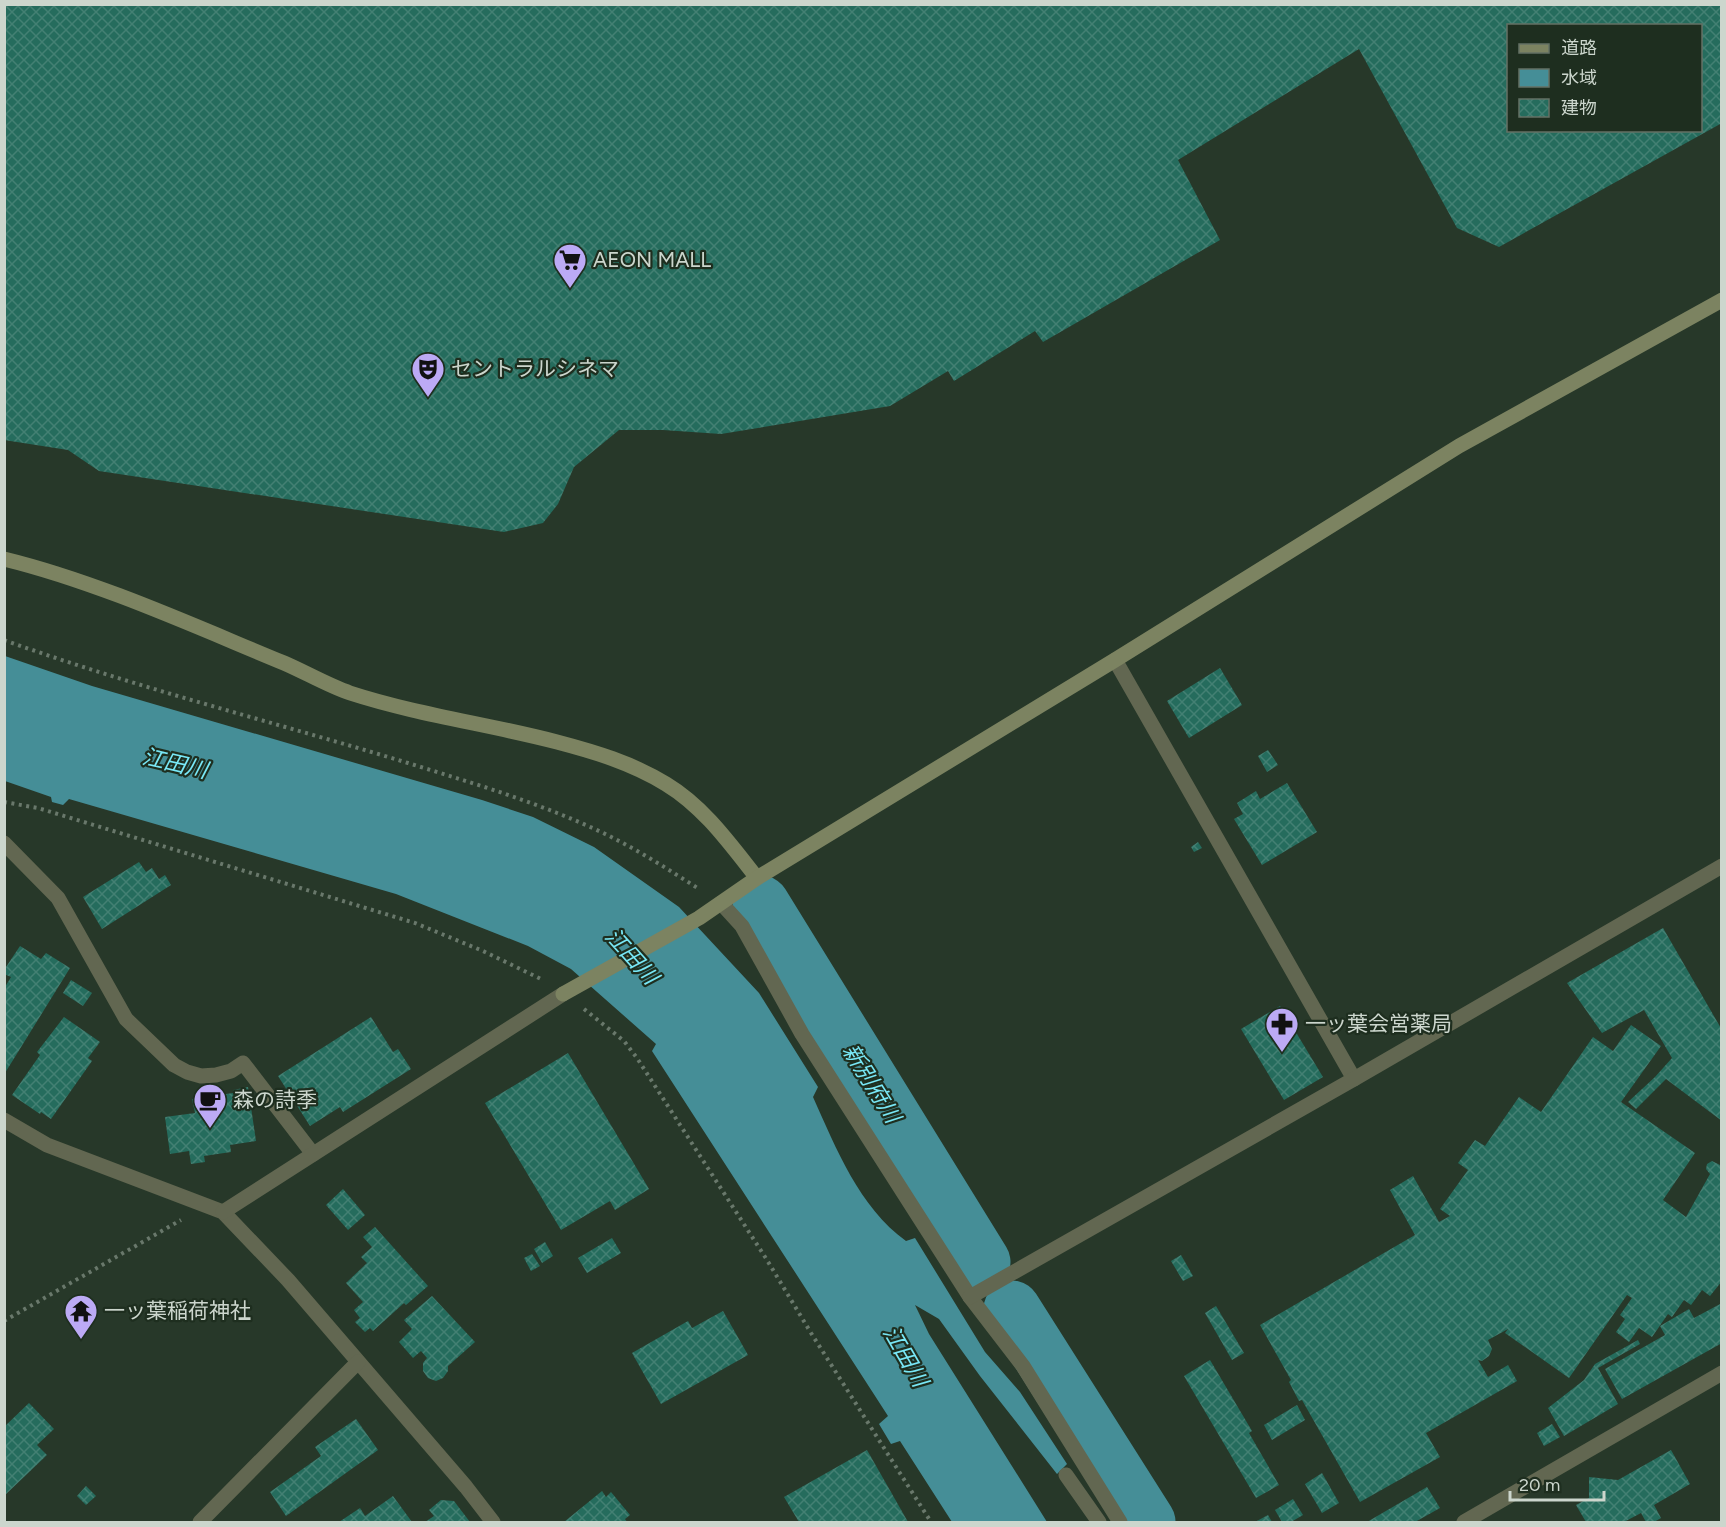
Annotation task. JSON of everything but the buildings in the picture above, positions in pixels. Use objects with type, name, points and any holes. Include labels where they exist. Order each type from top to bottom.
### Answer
[{"type":"street","points":[[223,1212],[563,994],[699,918],[757,878],[1459,446],[1722,300]]},
{"type":"street","points":[[4,559],[36,567],[151,609],[348,692],[428,714],[588,750],[629,764],[668,785],[712,822],[757,878]]},
{"type":"street","points":[[1114,660],[1354,1079]]},
{"type":"street","points":[[4,843],[58,898],[126,1019],[174,1065],[187,1072],[201,1076],[216,1075],[231,1071],[243,1063],[313,1154]]},
{"type":"street","points":[[970,1297],[1354,1079],[1722,866]]},
{"type":"street","points":[[721,903],[742,926],[802,1034],[970,1297],[1023,1366],[1120,1522]]},
{"type":"street","points":[[4,1120],[47,1145],[223,1212],[288,1280],[466,1487],[493,1522]]},
{"type":"street","points":[[200,1522],[358,1362]]},
{"type":"street","points":[[1464,1522],[1722,1372]]},
{"type":"street","points":[[1066,1475],[1099,1522]]},
{"type":"path","points":[[4,640],[69,664],[529,800],[591,827],[661,864],[721,903]]},
{"type":"path","points":[[4,802],[38,808],[415,923],[483,951],[544,981],[595,1016],[624,1041],[637,1058],[931,1522]]},
{"type":"path","points":[[4,1321],[206,1206]]},
{"type":"water","name":"江田川","points":[[5,656],[92,686],[533,817],[594,847],[679,907],[759,993],[818,1087],[813,1097],[840,1156],[862,1194],[889,1227],[906,1241],[915,1238],[985,1352],[1020,1392],[1067,1464],[1057,1474],[980,1376],[939,1319],[915,1305],[929,1334],[1047,1522],[952,1522],[900,1441],[891,1444],[879,1424],[888,1416],[652,1051],[656,1044],[571,969],[528,946],[396,894],[69,799],[63,805],[52,802],[51,797],[5,781]]},
{"type":"waterway","name":"新別府川","points":[[761,904],[982,1262]]},
{"type":"waterway","name":"新別府川","points":[[1012,1309],[1147,1522]]},
{"type":"place","name":"AEON MALL","points":[[570,289]]},
{"type":"place","name":"セントラルシネマ","points":[[428,398]]},
{"type":"place","name":"一ッ葉会営薬局","points":[[1282,1053]]},
{"type":"place","name":"森の詩季","points":[[210,1129]]},
{"type":"place","name":"一ッ葉稲荷神社","points":[[81,1340]]}]
